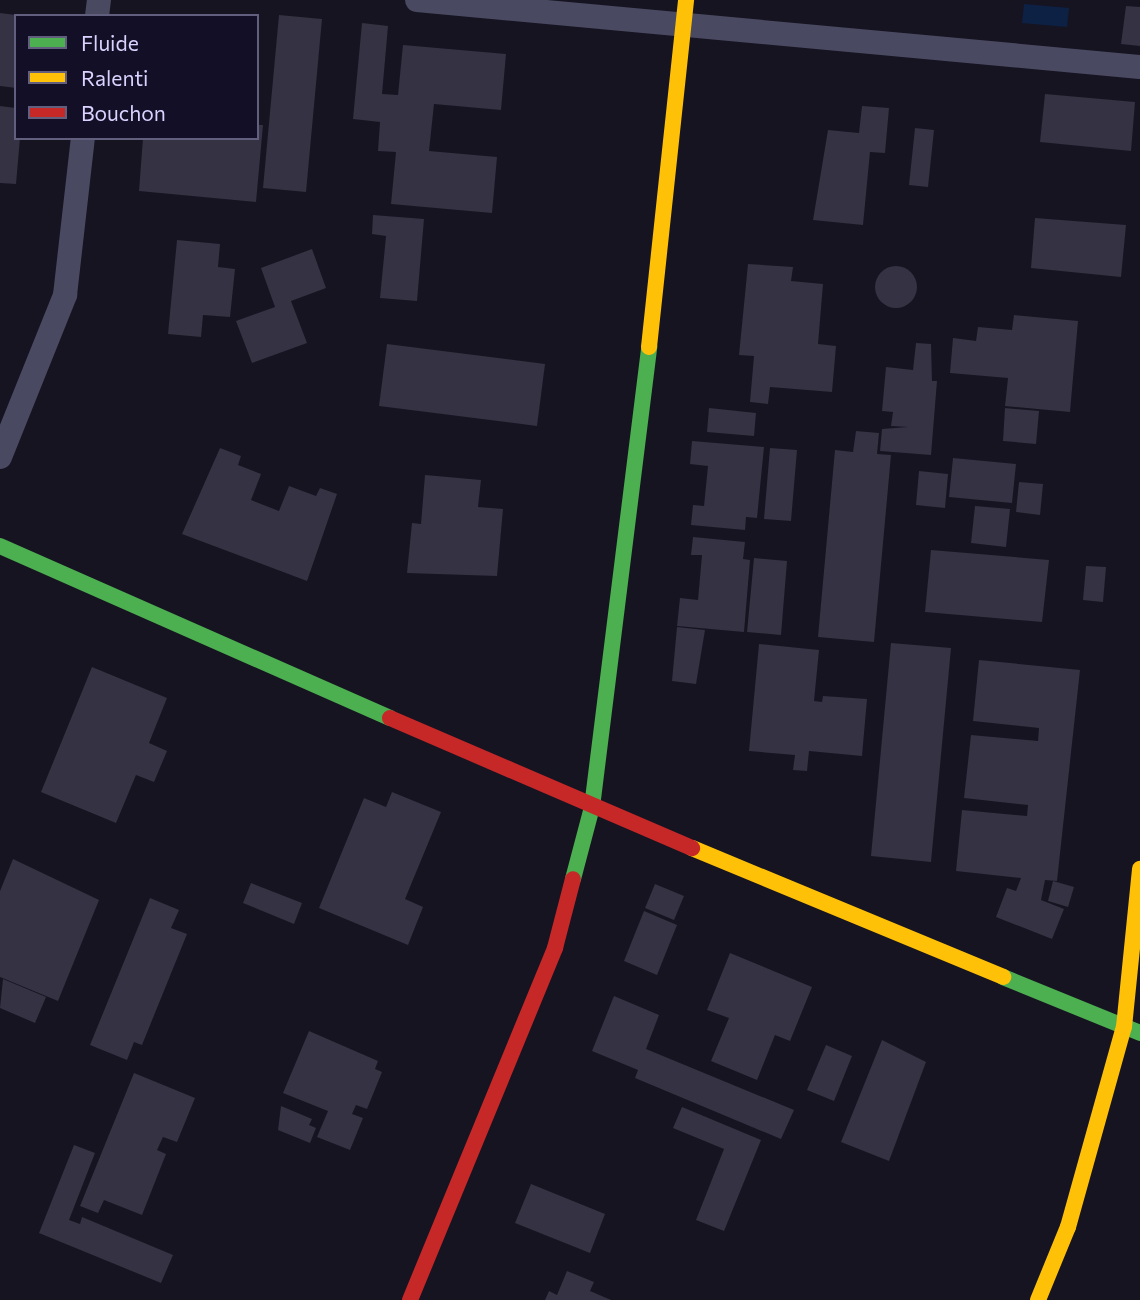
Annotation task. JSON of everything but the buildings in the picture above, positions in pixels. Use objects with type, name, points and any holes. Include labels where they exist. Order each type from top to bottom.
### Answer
[{"type":"street","points":[[417,0],[685,12],[1140,67]]},
{"type":"street","points":[[410,1300],[555,948],[592,807],[630,520],[685,12]]},
{"type":"street","points":[[0,457],[65,295],[83,140]]},
{"type":"street","points":[[0,546],[592,807],[1140,1033]]},
{"type":"street","points":[[1038,1300],[1068,1227],[1124,1027],[1140,869]]},
{"type":"water","points":[[1024,4],[1069,8],[1067,27],[1022,23]]},
{"type":"traffic: fast","points":[[573,879],[592,807],[649,347]]},
{"type":"traffic: fast","points":[[0,546],[390,718]]},
{"type":"traffic: fast","points":[[1003,977],[1140,1033]]},
{"type":"traffic: slow","points":[[649,347],[686,0]]},
{"type":"traffic: slow","points":[[692,848],[1003,977]]},
{"type":"traffic: slow","points":[[1038,1300],[1068,1227],[1124,1027],[1140,869]]},
{"type":"traffic: jam","points":[[390,718],[692,848]]},
{"type":"traffic: jam","points":[[410,1300],[555,948],[573,879]]}]
